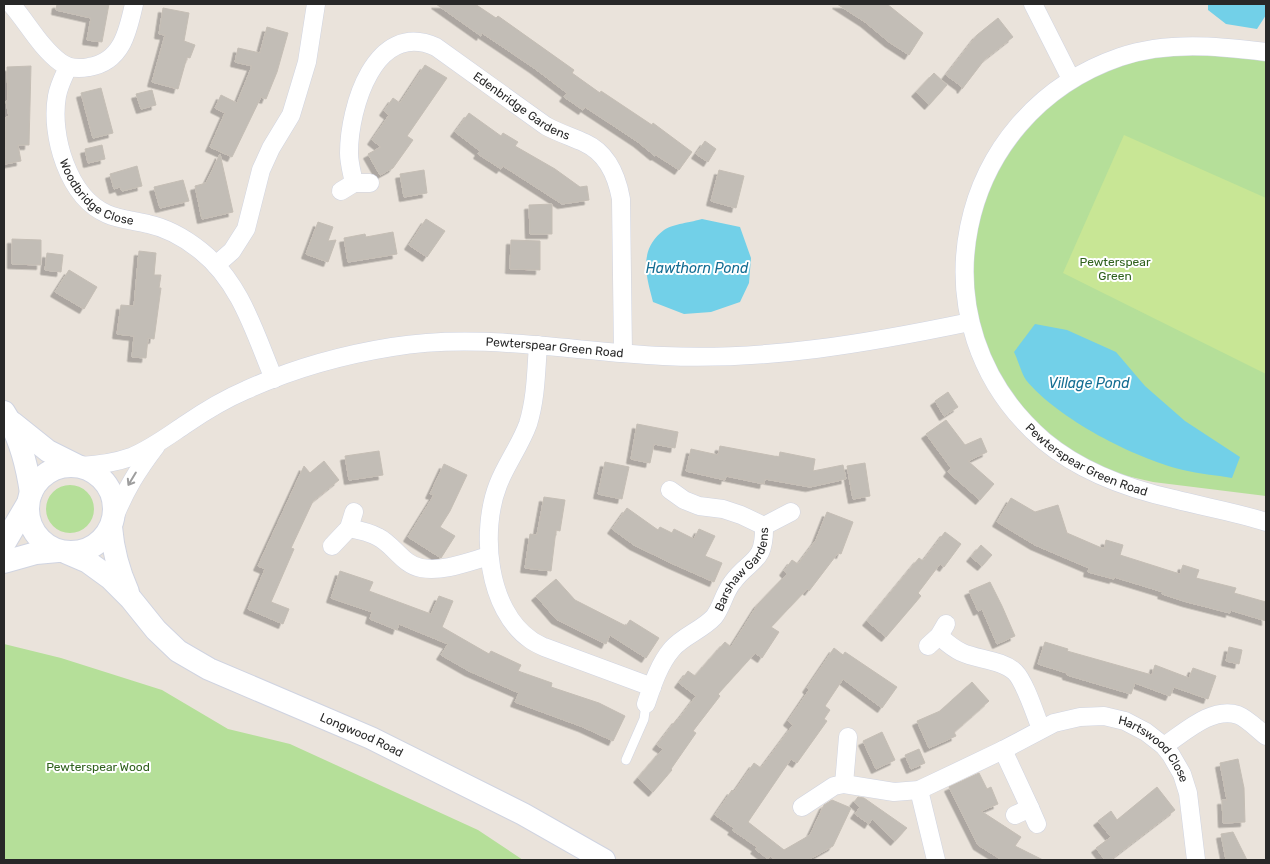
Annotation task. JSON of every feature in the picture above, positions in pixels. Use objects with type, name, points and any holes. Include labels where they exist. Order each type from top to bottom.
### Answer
[{"type":"street","points":[[11,4],[51,54],[68,67],[82,68],[98,66],[110,60],[118,52],[124,41],[134,4]]},
{"type":"street","points":[[216,265],[232,251],[246,229],[261,170],[271,148],[291,114],[307,62],[316,4]]},
{"type":"street","points":[[1033,4],[1071,79]]},
{"type":"street","name":"Edenbridge Gardens","points":[[355,186],[349,154],[350,137],[362,88],[375,63],[383,54],[394,47],[406,43],[427,43],[436,47],[546,126],[587,144],[598,151],[607,162],[619,187],[621,199],[623,353]]},
{"type":"street","name":"Pewterspear Green Road","points":[[1266,52],[1216,46],[1189,46],[1141,51],[1103,63],[1071,79],[1043,99],[1015,128],[1003,144],[985,177],[972,213],[966,247],[966,294],[975,341],[1000,391],[1012,408],[1046,442],[1068,458],[1092,471],[1146,492],[1266,522]]},
{"type":"street","name":"Woodbridge Close","points":[[68,67],[57,96],[56,112],[58,132],[67,170],[80,194],[98,210],[108,215],[149,224],[169,231],[202,251],[233,285],[244,306],[274,379]]},
{"type":"street","name":"Pewterspear Green Road","points":[[79,466],[105,464],[124,459],[158,444],[213,407],[246,390],[274,379],[330,361],[392,347],[431,342],[468,341],[663,356],[707,357],[800,351],[886,340],[970,322]]},
{"type":"street","points":[[538,345],[535,390],[527,425],[507,465],[492,503],[488,537],[489,556],[498,593],[504,607],[516,625],[531,640],[544,647],[652,687]]},
{"type":"street","points":[[4,562],[36,553],[80,552],[93,547],[104,538],[112,522],[115,508],[112,493],[104,480],[92,471],[48,451],[6,416]]},
{"type":"street","points":[[6,416],[27,468],[28,516],[32,528],[49,547],[63,552]]},
{"type":"street","name":"Pewterspear Green Road","points":[[112,522],[125,491],[137,471],[158,444]]},
{"type":"street","points":[[4,544],[35,484],[44,475],[56,468],[69,465],[79,466]]},
{"type":"street","name":"Barshaw Gardens","points":[[646,704],[665,658],[672,648],[714,616],[731,583],[755,560],[764,542],[764,526],[723,509],[699,506],[684,500],[669,488]]},
{"type":"street","points":[[764,526],[791,512]]},
{"type":"street","points":[[332,546],[352,520],[368,532],[379,537],[410,564],[420,568],[444,568],[489,556]]},
{"type":"street","name":"Longwood Road","points":[[112,522],[113,548],[119,573],[132,599]]},
{"type":"street","name":"Longwood Road","points":[[63,552],[88,562],[110,578],[132,599],[156,630],[178,651],[209,669],[371,738],[523,814],[604,860]]},
{"type":"street","points":[[937,635],[962,653],[1000,664],[1016,673],[1021,680],[1041,728]]},
{"type":"street","points":[[1164,746],[1203,720],[1211,716],[1229,713],[1246,720],[1266,736]]},
{"type":"street","name":"Hartswood Close","points":[[844,784],[894,792],[919,790],[1004,750],[1041,728],[1054,723],[1080,717],[1104,716],[1115,718],[1146,732],[1164,746],[1177,764],[1186,783],[1196,860]]},
{"type":"street","points":[[802,807],[834,786],[844,784],[848,737]]},
{"type":"street","points":[[1004,750],[1027,815]]},
{"type":"street","points":[[919,790],[941,859]]},
{"type":"lane","points":[[626,760],[644,719],[646,704]]},
{"type":"green space","name":"Pewterspear Green","points":[[1141,51],[1266,52],[1266,496],[1153,482],[1092,468],[1067,453],[992,375],[969,322],[979,184],[1057,80],[1075,67]]},
{"type":"green space","points":[[1124,135],[1266,198],[1266,374],[1063,273]]},
{"type":"green space","points":[[65,485],[75,485],[87,492],[94,504],[94,514],[87,526],[75,533],[65,533],[57,529],[50,522],[46,514],[46,504],[50,496],[57,489]]},
{"type":"green space","name":"Pewterspear Wood","points":[[4,644],[61,658],[162,690],[228,729],[290,744],[478,830],[523,860],[4,860]]},
{"type":"water","points":[[1208,4],[1266,4],[1266,15],[1257,29],[1226,24],[1208,10]]},
{"type":"water","name":"Hawthorn Pond","points":[[702,219],[740,227],[751,258],[749,283],[740,302],[711,312],[684,314],[653,302],[648,282],[647,254],[650,246],[664,230]]},
{"type":"water","name":"Village Pond","points":[[1035,324],[1067,330],[1116,352],[1145,386],[1185,421],[1240,457],[1232,478],[1195,473],[1142,456],[1098,435],[1057,409],[1026,380],[1014,352]]},
{"type":"building","points":[[57,4],[109,4],[102,42],[87,40],[91,18],[56,10]]},
{"type":"building","points":[[436,4],[475,4],[496,18],[498,16],[574,70],[572,73],[600,93],[601,91],[652,125],[653,123],[692,152],[679,170],[655,156],[638,142],[585,107],[583,110],[564,97],[567,93],[534,68],[482,33],[481,36]]},
{"type":"building","points":[[837,4],[887,4],[923,33],[909,55]]},
{"type":"building","points":[[163,8],[189,13],[184,41],[195,45],[190,58],[187,57],[178,89],[152,82],[165,35],[159,34]]},
{"type":"building","points":[[998,18],[1013,37],[985,59],[962,89],[961,86],[946,75],[977,35]]},
{"type":"building","points":[[267,27],[288,33],[277,72],[266,99],[261,97],[232,157],[210,147],[225,113],[215,108],[221,95],[237,103],[252,66],[235,62],[238,48],[260,53]]},
{"type":"building","points":[[425,65],[447,78],[407,136],[413,140],[393,168],[380,175],[368,154],[381,147],[372,140],[389,115],[384,111],[393,98],[400,103]]},
{"type":"building","points":[[31,66],[29,145],[18,145],[21,161],[5,164],[6,117],[9,117],[6,101],[8,100],[7,67]]},
{"type":"building","points":[[934,73],[947,85],[929,105],[916,92]]},
{"type":"building","points":[[101,88],[113,133],[93,138],[81,93]]},
{"type":"building","points":[[152,90],[156,105],[141,109],[136,94]]},
{"type":"building","points":[[469,113],[501,136],[503,133],[518,142],[515,146],[555,169],[580,187],[587,186],[589,200],[562,204],[503,166],[501,169],[478,154],[480,151],[455,132]]},
{"type":"building","points":[[705,141],[716,149],[708,162],[696,154]]},
{"type":"building","points":[[102,145],[105,159],[88,163],[85,149]]},
{"type":"building","points":[[220,154],[233,212],[202,219],[195,186],[206,183]]},
{"type":"building","points":[[137,166],[142,186],[122,191],[120,187],[114,189],[110,174]]},
{"type":"building","points":[[424,170],[427,193],[404,197],[400,174]]},
{"type":"building","points":[[719,170],[744,176],[736,208],[711,201]]},
{"type":"building","points":[[183,180],[189,201],[160,208],[154,187]]},
{"type":"building","points":[[552,204],[552,234],[530,234],[529,205]]},
{"type":"building","points":[[426,219],[445,231],[427,257],[409,245]]},
{"type":"building","points":[[318,222],[333,227],[328,241],[336,240],[328,262],[306,254]]},
{"type":"building","points":[[393,232],[397,254],[348,262],[344,238],[365,234],[366,237]]},
{"type":"building","points":[[12,239],[41,240],[41,265],[12,264]]},
{"type":"building","points":[[511,240],[540,241],[540,270],[510,269]]},
{"type":"building","points":[[139,251],[156,253],[154,275],[161,275],[154,339],[148,338],[146,358],[132,357],[134,336],[117,334],[121,305],[134,306]]},
{"type":"building","points":[[47,253],[63,255],[61,272],[45,270]]},
{"type":"building","points":[[69,270],[97,287],[84,309],[55,292]]},
{"type":"building","points":[[948,392],[958,407],[944,416],[935,401]]},
{"type":"building","points":[[946,420],[965,445],[981,438],[987,452],[968,461],[994,484],[980,500],[948,472],[951,468],[926,434]]},
{"type":"building","points":[[637,424],[678,432],[675,448],[654,444],[650,463],[631,459]]},
{"type":"building","points":[[720,446],[779,457],[780,452],[815,459],[813,471],[843,465],[846,479],[810,487],[765,479],[764,484],[726,476],[725,480],[686,471],[691,449],[718,455]]},
{"type":"building","points":[[379,451],[383,475],[349,480],[345,456]]},
{"type":"building","points":[[324,461],[339,480],[313,501],[291,548],[294,549],[271,602],[289,609],[283,624],[248,609],[265,569],[258,566],[304,466],[310,473]]},
{"type":"building","points":[[605,462],[629,467],[622,499],[598,494]]},
{"type":"building","points":[[865,463],[870,496],[853,499],[847,466]]},
{"type":"building","points":[[444,464],[467,475],[450,511],[440,527],[455,536],[441,558],[408,537],[434,495],[430,494]]},
{"type":"building","points":[[544,497],[565,500],[560,531],[556,530],[551,571],[525,568],[530,534],[537,535]]},
{"type":"building","points":[[1011,498],[1035,512],[1058,505],[1067,533],[1104,549],[1106,540],[1123,545],[1120,555],[1180,574],[1183,565],[1199,570],[1196,578],[1236,588],[1234,593],[1266,602],[1266,621],[1230,610],[1230,613],[1187,602],[1162,594],[1163,592],[1114,577],[1114,579],[1088,572],[1089,568],[1035,545],[997,522]]},
{"type":"building","points":[[627,508],[658,530],[660,527],[672,533],[674,529],[694,539],[699,529],[715,536],[705,556],[722,563],[714,582],[634,545],[612,529]]},
{"type":"building","points":[[827,512],[853,522],[841,554],[838,553],[809,591],[807,589],[771,627],[779,632],[762,658],[755,653],[718,694],[720,696],[693,731],[696,733],[672,770],[653,792],[638,778],[663,749],[657,745],[696,696],[679,683],[688,671],[695,676],[725,642],[731,647],[758,604],[787,574],[784,571],[792,560],[798,564],[816,540]]},
{"type":"building","points":[[945,532],[961,544],[944,567],[940,564],[918,593],[921,596],[886,637],[867,621],[919,558],[923,561]]},
{"type":"building","points":[[981,545],[992,555],[982,566],[971,557]]},
{"type":"building","points":[[340,571],[373,582],[369,591],[431,614],[439,596],[453,601],[442,627],[489,654],[491,651],[521,665],[518,671],[552,683],[551,687],[599,703],[625,716],[613,741],[583,727],[515,702],[519,693],[469,671],[441,655],[448,644],[399,624],[397,630],[370,619],[372,612],[331,598]]},
{"type":"building","points":[[556,579],[575,600],[626,626],[630,620],[659,638],[646,658],[610,635],[606,644],[556,619],[536,596]]},
{"type":"building","points":[[990,582],[1015,636],[997,644],[982,609],[978,611],[969,591]]},
{"type":"building","points":[[1045,642],[1068,649],[1067,651],[1152,675],[1155,665],[1189,678],[1193,668],[1216,676],[1208,699],[1174,687],[1170,696],[1135,683],[1131,694],[1067,675],[1067,673],[1038,664]]},
{"type":"building","points":[[1229,647],[1242,650],[1239,664],[1226,661]]},
{"type":"building","points":[[834,648],[843,655],[845,652],[897,687],[882,708],[843,679],[825,706],[830,710],[824,719],[827,721],[797,763],[791,759],[748,822],[784,850],[810,835],[824,805],[832,800],[851,808],[833,846],[808,860],[776,860],[770,856],[768,859],[755,849],[757,847],[732,830],[734,828],[715,815],[754,763],[761,768],[793,725],[788,721],[809,690],[807,688]]},
{"type":"building","points":[[972,682],[989,701],[954,732],[956,736],[929,748],[917,721],[940,711]]},
{"type":"building","points":[[882,732],[895,760],[876,769],[863,741]]},
{"type":"building","points":[[919,749],[925,763],[911,769],[905,755]]},
{"type":"building","points":[[1238,759],[1244,788],[1245,822],[1223,823],[1222,800],[1227,800],[1220,763]]},
{"type":"building","points":[[979,773],[987,789],[991,787],[998,804],[981,811],[1021,837],[1015,846],[1043,860],[1002,860],[978,845],[949,787]]},
{"type":"building","points":[[1157,787],[1175,810],[1110,860],[1105,860],[1096,848],[1111,837],[1098,821],[1111,811],[1117,820]]},
{"type":"building","points":[[858,797],[864,798],[907,828],[895,841],[872,819],[869,824],[855,814],[860,807],[854,802]]},
{"type":"building","points":[[1233,832],[1247,860],[1226,860],[1221,834]]}]
